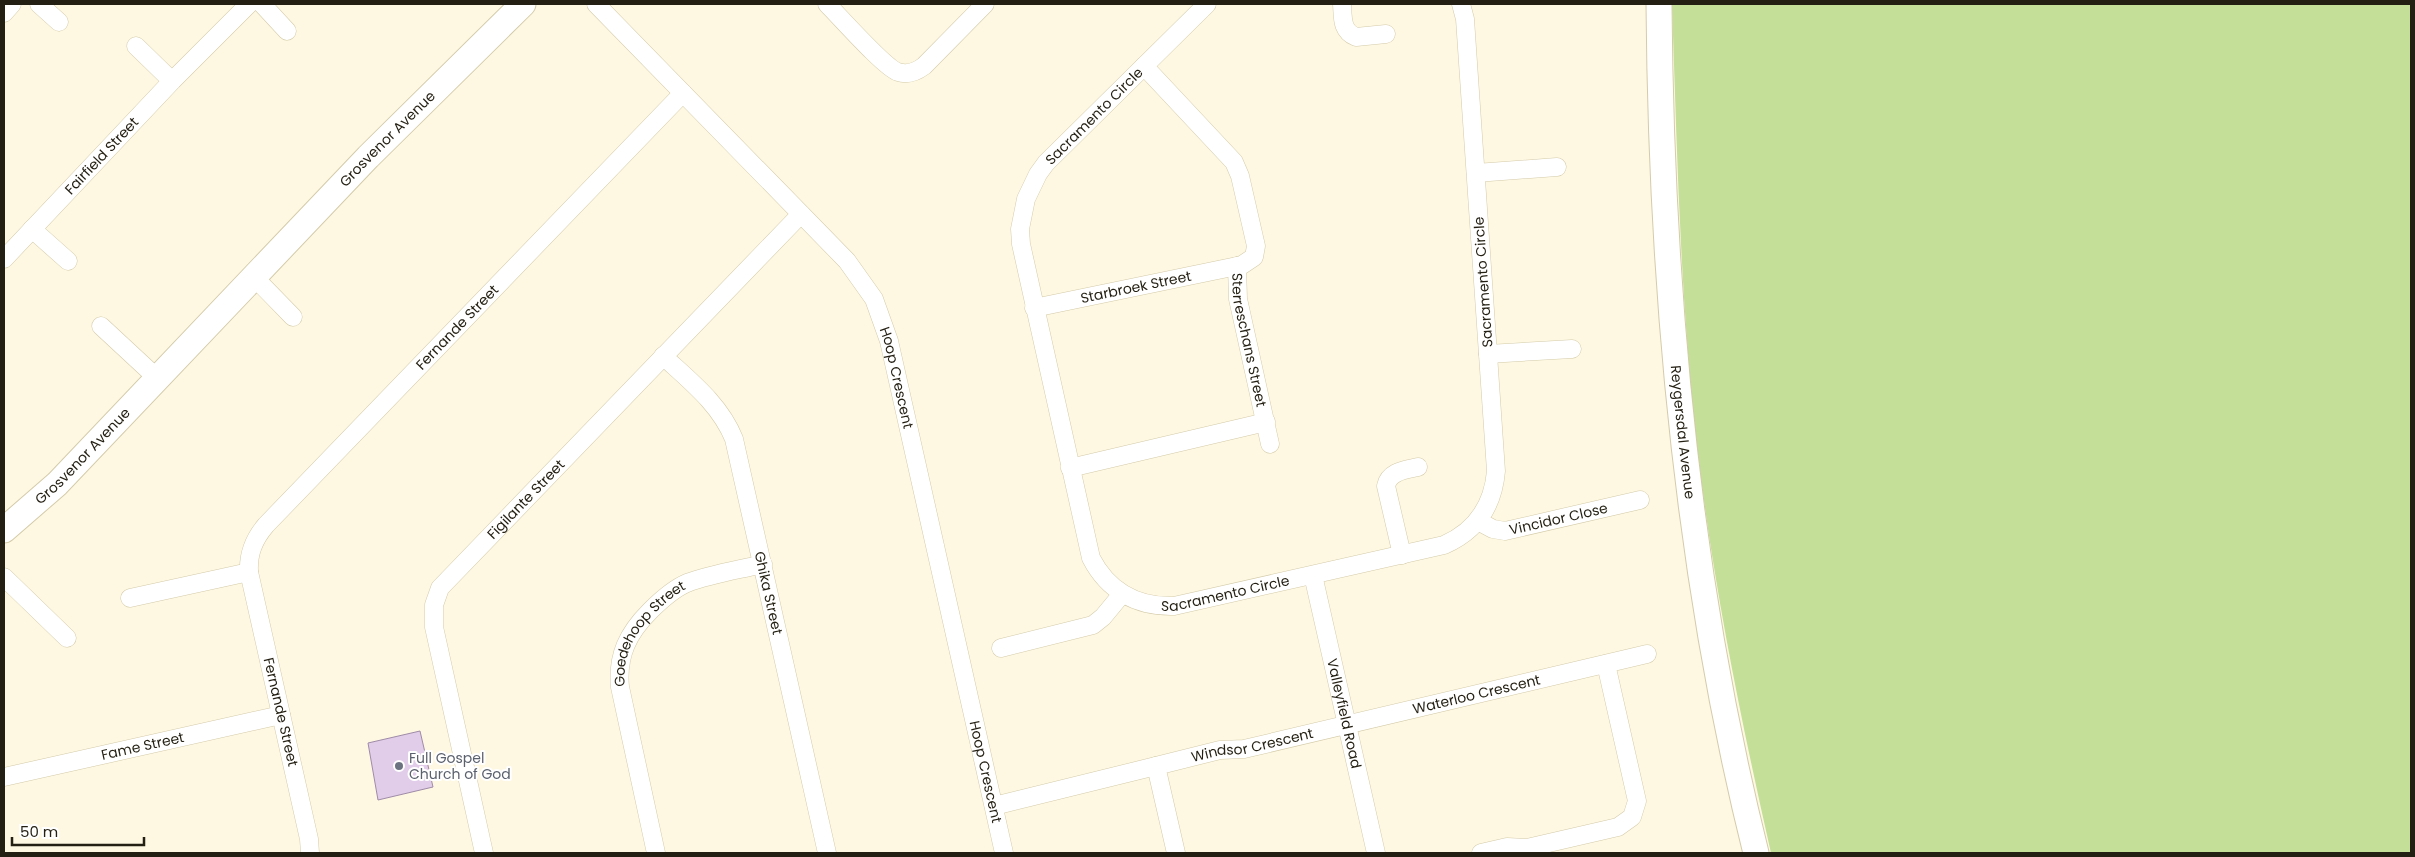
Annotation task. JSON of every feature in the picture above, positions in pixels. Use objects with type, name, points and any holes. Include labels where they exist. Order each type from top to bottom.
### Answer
[{"type":"main road","name":"Grosvenor Avenue","points":[[4,530],[57,484],[368,157],[523,4]]},
{"type":"main road","name":"Reygersdal Avenue","points":[[1659,4],[1661,115],[1667,241],[1684,436],[1697,544],[1720,689],[1756,853]]},
{"type":"street","points":[[4,13],[12,4]]},
{"type":"street","points":[[39,4],[59,22]]},
{"type":"street","name":"Fairfield Street","points":[[4,259],[172,81],[249,4]]},
{"type":"street","points":[[262,4],[287,31]]},
{"type":"street","name":"Hoop Crescent","points":[[596,4],[857,272],[874,298],[885,326],[1004,853]]},
{"type":"street","points":[[827,4],[888,66],[905,74],[924,66],[985,4]]},
{"type":"street","name":"Sacramento Circle","points":[[1207,4],[1046,163],[1031,186],[1022,213],[1020,229],[1021,244],[1034,308],[1091,558],[1104,578],[1122,594],[1147,604],[1174,606],[1402,555],[1450,542],[1468,531],[1478,521],[1491,498],[1496,471],[1465,19],[1461,4]]},
{"type":"street","points":[[1342,4],[1344,28],[1351,35],[1356,37],[1386,34]]},
{"type":"street","points":[[136,46],[172,81]]},
{"type":"street","name":"Sterreschans Street","points":[[1144,66],[1229,156],[1238,169],[1256,246],[1251,260],[1237,266],[1238,299],[1270,444]]},
{"type":"street","name":"Fernande Street","points":[[310,853],[309,839],[250,572],[249,560],[252,548],[260,532],[684,93]]},
{"type":"street","points":[[1476,173],[1557,167]]},
{"type":"street","name":"Figilante Street","points":[[484,853],[434,627],[433,616],[436,596],[446,581],[801,214]]},
{"type":"street","points":[[32,229],[68,261]]},
{"type":"street","name":"Starbroek Street","points":[[1034,308],[1237,266]]},
{"type":"street","points":[[254,277],[293,317]]},
{"type":"street","points":[[101,326],[157,378]]},
{"type":"street","points":[[1488,354],[1572,349]]},
{"type":"street","name":"Ghika Street","points":[[663,356],[714,405],[730,429],[737,450],[827,853]]},
{"type":"street","name":"Sterreschans Street","points":[[1070,468],[1266,422]]},
{"type":"street","points":[[1402,555],[1386,486],[1390,476],[1395,473],[1418,467]]},
{"type":"street","name":"Vincidor Close","points":[[1478,521],[1493,530],[1505,531],[1640,500]]},
{"type":"street","name":"Goedehoop Street","points":[[656,853],[620,687],[619,665],[625,644],[636,625],[661,600],[685,584],[762,564]]},
{"type":"street","points":[[130,598],[250,572]]},
{"type":"street","name":"Valleyfield Road","points":[[1313,575],[1376,853]]},
{"type":"street","points":[[4,577],[67,638]]},
{"type":"street","points":[[1001,648],[1093,625],[1122,594]]},
{"type":"street","name":"Waterloo Crescent","points":[[1347,725],[1647,654]]},
{"type":"street","points":[[1481,853],[1507,847],[1527,848],[1618,826],[1632,817],[1637,801],[1606,664]]},
{"type":"street","name":"Fame Street","points":[[4,777],[282,715]]},
{"type":"street","name":"Windsor Crescent","points":[[994,806],[1220,750],[1244,749],[1347,725]]},
{"type":"street","points":[[1156,766],[1176,853]]},
{"type":"green space","points":[[1672,4],[2411,4],[2411,853],[1771,853],[1728,647],[1710,543],[1696,438],[1683,276]]},
{"type":"building","name":"Full Gospel Church of God","points":[[420,731],[433,787],[378,800],[368,743]]},
{"type":"place","name":"Full Gospel Church of God","points":[[399,766]]}]
